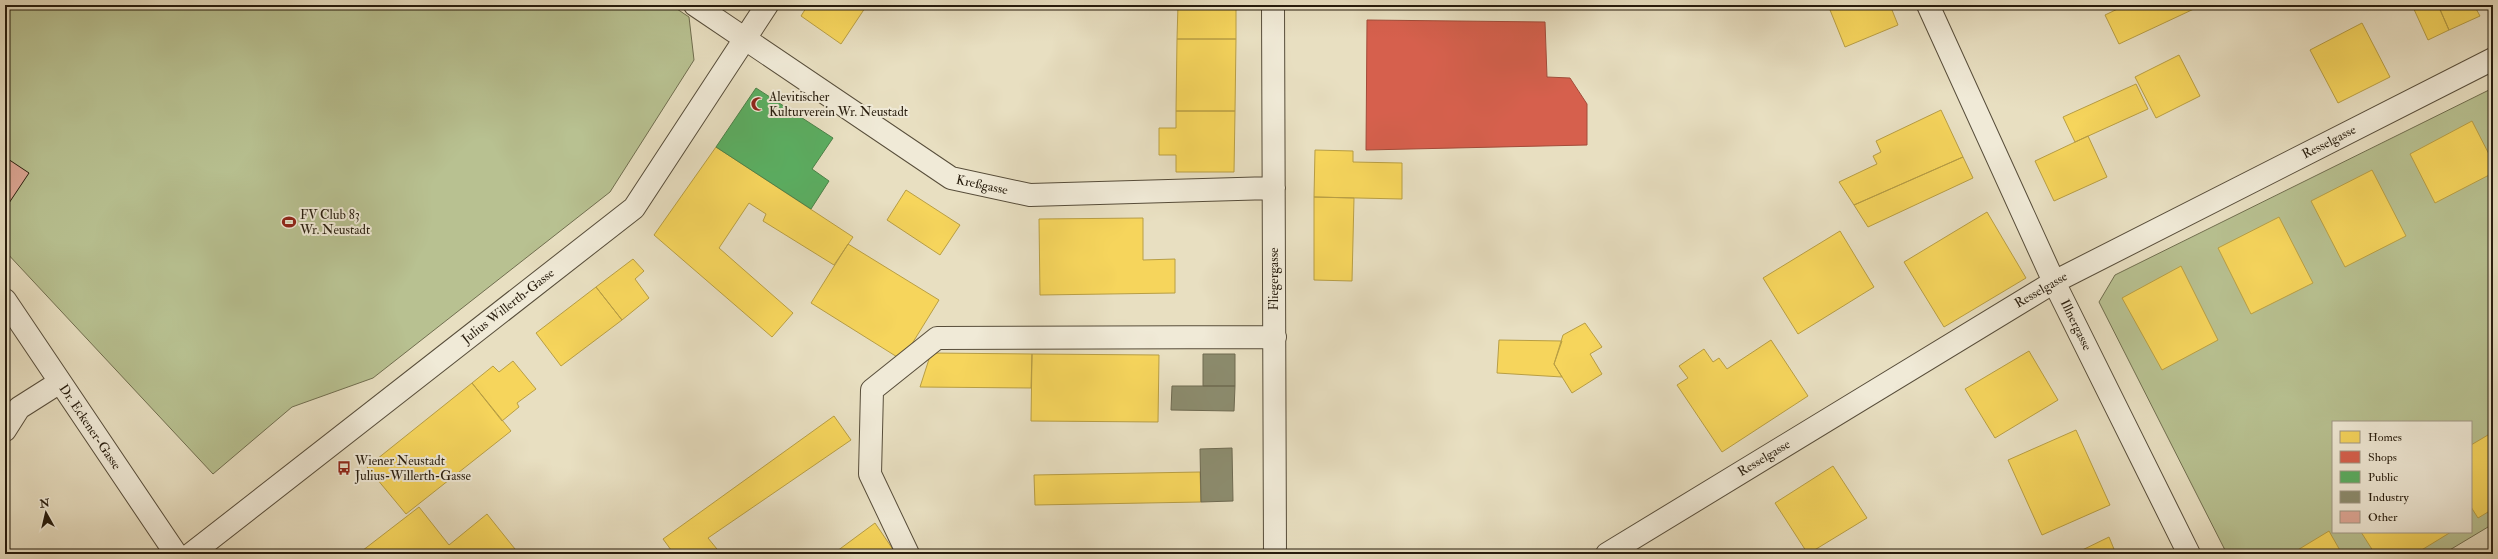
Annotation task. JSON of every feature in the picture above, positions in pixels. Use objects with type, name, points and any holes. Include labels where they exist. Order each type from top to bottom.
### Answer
[{"type":"street","name":"Kreßgasse","points":[[695,5],[951,178],[1030,195],[1274,188]]},
{"type":"street","name":"Julius Willerth-Gasse","points":[[191,554],[634,208],[767,5]]},
{"type":"street","name":"Fliegergasse","points":[[1273,5],[1275,554]]},
{"type":"street","name":"Illnergasse","points":[[1928,5],[2054,282],[2189,554]]},
{"type":"street","name":"Resselgasse","points":[[1607,554],[2054,282],[2493,59]]},
{"type":"street","name":"Dr. Eckener-Gasse","points":[[5,300],[176,554]]},
{"type":"street","points":[[908,554],[870,474],[872,390],[937,338],[1274,337]]},
{"type":"street","points":[[5,430],[19,408],[60,382]]},
{"type":"green space","name":"FV Club 83 Wr. Neustadt","points":[[5,5],[671,5],[689,17],[694,60],[610,192],[373,378],[292,407],[213,474],[5,251]]},
{"type":"green space","points":[[2493,88],[2493,524],[2443,554],[2227,554],[2099,302],[2115,275]]},
{"type":"building: Homes","points":[[808,5],[867,5],[841,44],[801,16]]},
{"type":"building: Homes","points":[[1178,5],[1236,5],[1236,39],[1177,39]]},
{"type":"building: Homes","points":[[1828,5],[1890,5],[1898,25],[1845,47]]},
{"type":"building: Homes","points":[[2126,5],[2195,5],[2196,8],[2119,44],[2105,15]]},
{"type":"building: Homes","points":[[2412,5],[2438,5],[2449,30],[2428,40]]},
{"type":"building: Homes","points":[[2438,5],[2474,5],[2480,16],[2449,30]]},
{"type":"building: Homes","points":[[2362,23],[2390,77],[2338,103],[2310,50]]},
{"type":"building: Homes","points":[[1177,39],[1236,39],[1235,111],[1176,111]]},
{"type":"building: Homes","points":[[2179,55],[2200,96],[2156,118],[2135,77]]},
{"type":"building: Homes","points":[[2136,84],[2148,109],[2075,142],[2063,117]]},
{"type":"building: Homes","points":[[1941,110],[1963,157],[1854,205],[1839,182],[1877,164],[1873,156],[1881,152],[1876,141]]},
{"type":"building: Homes","points":[[1176,111],[1235,111],[1234,172],[1176,172],[1176,155],[1159,155],[1159,128],[1176,128]]},
{"type":"building: Homes","points":[[2472,121],[2493,162],[2493,173],[2435,203],[2410,154]]},
{"type":"building: Homes","points":[[2088,136],[2107,177],[2054,201],[2035,161]]},
{"type":"building: Homes","points":[[716,147],[853,237],[834,265],[763,221],[766,214],[749,203],[719,248],[793,313],[772,337],[654,235]]},
{"type":"building: Homes","points":[[1315,150],[1353,151],[1353,162],[1402,163],[1402,199],[1314,197]]},
{"type":"building: Homes","points":[[1963,157],[1973,178],[1868,227],[1854,205]]},
{"type":"building: Homes","points":[[2372,170],[2406,236],[2345,267],[2311,201]]},
{"type":"building: Homes","points":[[906,190],[960,225],[940,255],[887,220]]},
{"type":"building: Homes","points":[[1314,197],[1354,198],[1352,281],[1314,280]]},
{"type":"building: Homes","points":[[1987,212],[2026,278],[1944,327],[1904,262]]},
{"type":"building: Homes","points":[[2279,217],[2313,283],[2251,314],[2218,248]]},
{"type":"building: Homes","points":[[1143,218],[1143,260],[1175,259],[1175,293],[1040,295],[1039,219]]},
{"type":"building: Homes","points":[[1840,231],[1874,287],[1798,334],[1763,278]]},
{"type":"building: Homes","points":[[848,244],[939,300],[902,360],[811,303]]},
{"type":"building: Homes","points":[[633,259],[644,271],[635,279],[649,298],[622,320],[596,287]]},
{"type":"building: Homes","points":[[2181,266],[2218,340],[2162,370],[2122,298]]},
{"type":"building: Homes","points":[[596,287],[622,320],[561,366],[536,333]]},
{"type":"building: Homes","points":[[1585,323],[1602,347],[1590,354],[1602,374],[1572,393],[1554,364],[1563,335]]},
{"type":"building: Homes","points":[[1499,340],[1562,341],[1554,364],[1562,377],[1497,373]]},
{"type":"building: Homes","points":[[1771,340],[1808,396],[1722,452],[1677,385],[1688,378],[1679,366],[1704,349],[1713,362],[1719,358],[1727,369]]},
{"type":"building: Homes","points":[[2029,351],[2058,400],[1995,438],[1965,389]]},
{"type":"building: Homes","points":[[931,353],[1032,354],[1031,388],[920,387]]},
{"type":"building: Homes","points":[[1032,354],[1159,355],[1158,422],[1031,421]]},
{"type":"building: Homes","points":[[513,361],[536,389],[517,403],[519,407],[502,421],[472,383],[493,366],[499,372]]},
{"type":"building: Homes","points":[[472,383],[511,431],[406,514],[367,467]]},
{"type":"building: Homes","points":[[834,416],[851,440],[708,538],[721,554],[674,554],[663,539]]},
{"type":"building: Homes","points":[[2076,430],[2110,505],[2042,535],[2008,460]]},
{"type":"building: Homes","points":[[2493,432],[2493,509],[2478,518],[2472,509],[2472,444]]},
{"type":"building: Homes","points":[[1833,466],[1867,518],[1808,554],[1775,503]]},
{"type":"building: Homes","points":[[1200,472],[1201,502],[1035,505],[1034,475]]},
{"type":"building: Homes","points":[[419,507],[449,545],[487,514],[519,554],[358,554]]},
{"type":"building: Homes","points":[[875,523],[894,551],[891,554],[833,554]]},
{"type":"building: Homes","points":[[2329,531],[2342,554],[2291,554]]},
{"type":"building: Homes","points":[[2362,533],[2449,533],[2415,554],[2375,554]]},
{"type":"building: Homes","points":[[2109,537],[2116,554],[2074,554]]},
{"type":"building: Shops","points":[[1367,20],[1545,22],[1547,77],[1570,78],[1587,104],[1587,145],[1366,150]]},
{"type":"building: Public","points":[[756,88],[833,138],[812,169],[829,181],[811,209],[716,147]]},
{"type":"building: Industry","points":[[1203,354],[1235,354],[1235,386],[1203,386]]},
{"type":"building: Industry","points":[[1172,386],[1235,386],[1234,411],[1171,410]]},
{"type":"building: Industry","points":[[1232,448],[1233,501],[1201,502],[1200,449]]},
{"type":"building: Other","points":[[5,157],[29,173],[9,203],[5,200]]},
{"type":"place","name":"Alevitischer Kulturverein Wr. Neustadt","points":[[758,104]]},
{"type":"place","name":"FV Club 83 Wr. Neustadt","points":[[289,222]]},
{"type":"place","name":"Wiener Neustadt Julius-Willerth-Gasse","points":[[344,468]]}]
